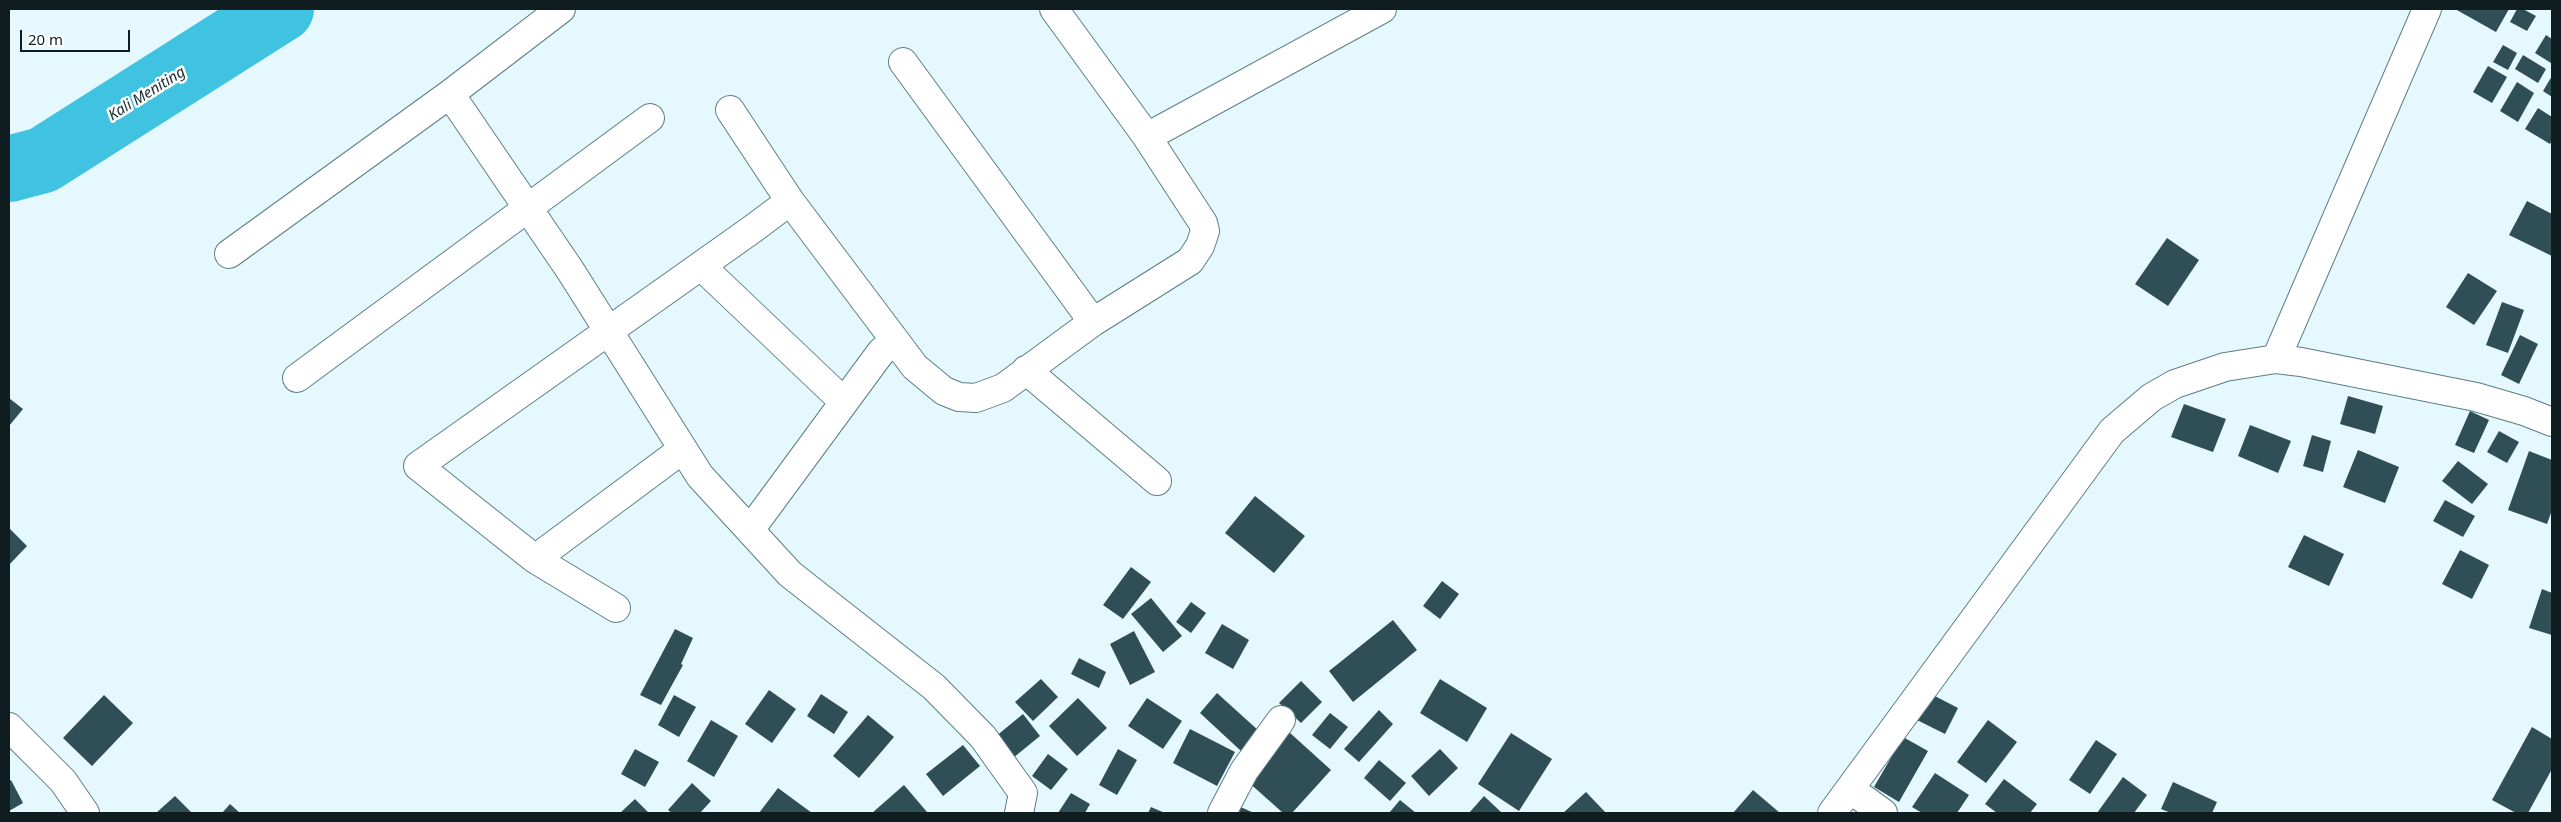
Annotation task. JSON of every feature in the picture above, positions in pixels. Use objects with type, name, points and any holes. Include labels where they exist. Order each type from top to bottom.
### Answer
[{"type":"street","points":[[229,254],[450,94],[561,9]]},
{"type":"street","points":[[730,110],[790,201],[894,340],[929,380],[944,391],[959,397],[976,398],[1003,388],[1093,322],[1190,260],[1203,239],[1203,223],[1147,137],[1054,9]]},
{"type":"street","points":[[1147,137],[1382,9]]},
{"type":"street","points":[[2276,359],[2427,9]]},
{"type":"street","points":[[903,62],[1093,322]]},
{"type":"street","points":[[450,94],[529,209],[700,476],[790,574],[934,687],[983,736],[1023,793],[1019,813]]},
{"type":"street","points":[[298,378],[650,118]]},
{"type":"street","points":[[616,608],[535,558],[418,466],[790,201]]},
{"type":"street","points":[[701,266],[844,402]]},
{"type":"street","points":[[750,530],[881,352],[894,340]]},
{"type":"street","points":[[1832,813],[2112,431],[2138,407],[2175,384],[2225,367],[2276,359],[2318,363],[2476,397],[2524,411],[2552,422]]},
{"type":"street","points":[[1026,370],[1156,481]]},
{"type":"street","points":[[535,558],[683,449]]},
{"type":"street","points":[[1222,813],[1244,771],[1281,720]]},
{"type":"street","points":[[9,727],[63,781],[85,813]]},
{"type":"street","points":[[1850,788],[1883,813]]},
{"type":"building","points":[[2455,9],[2509,9],[2496,32]]},
{"type":"building","points":[[2517,9],[2523,9],[2536,16],[2527,31],[2510,22]]},
{"type":"building","points":[[2546,35],[2552,39],[2551,63],[2535,53]]},
{"type":"building","points":[[2503,45],[2517,53],[2508,70],[2493,62]]},
{"type":"building","points":[[2523,55],[2546,69],[2538,83],[2515,69]]},
{"type":"building","points":[[2488,66],[2507,77],[2492,103],[2473,92]]},
{"type":"building","points":[[2552,76],[2552,97],[2543,91]]},
{"type":"building","points":[[2517,82],[2534,93],[2518,122],[2500,111]]},
{"type":"building","points":[[2538,108],[2552,117],[2552,140],[2550,144],[2525,129]]},
{"type":"building","points":[[2527,201],[2552,214],[2552,256],[2509,235]]},
{"type":"building","points":[[2167,238],[2199,260],[2168,306],[2135,284]]},
{"type":"building","points":[[2468,273],[2497,291],[2474,325],[2446,307]]},
{"type":"building","points":[[2502,302],[2524,310],[2508,353],[2486,345]]},
{"type":"building","points":[[2520,335],[2538,344],[2519,384],[2501,375]]},
{"type":"building","points":[[2348,396],[2383,406],[2375,434],[2340,424]]},
{"type":"building","points":[[9,398],[23,409],[9,426]]},
{"type":"building","points":[[2184,404],[2226,419],[2213,452],[2171,437]]},
{"type":"building","points":[[2470,411],[2489,420],[2474,453],[2455,445]]},
{"type":"building","points":[[2250,425],[2291,441],[2278,473],[2238,456]]},
{"type":"building","points":[[2499,431],[2519,442],[2507,463],[2487,452]]},
{"type":"building","points":[[2312,435],[2331,441],[2323,472],[2303,466]]},
{"type":"building","points":[[2358,450],[2399,467],[2385,503],[2343,487]]},
{"type":"building","points":[[2529,451],[2552,460],[2552,510],[2547,524],[2508,510]]},
{"type":"building","points":[[2458,461],[2488,484],[2472,504],[2442,481]]},
{"type":"building","points":[[1255,496],[1305,536],[1274,573],[1225,533]]},
{"type":"building","points":[[2445,500],[2475,516],[2463,537],[2433,521]]},
{"type":"building","points":[[9,528],[27,546],[9,565]]},
{"type":"building","points":[[2304,535],[2344,554],[2329,586],[2288,567]]},
{"type":"building","points":[[2460,550],[2489,565],[2472,599],[2442,584]]},
{"type":"building","points":[[1131,567],[1151,582],[1123,619],[1103,605]]},
{"type":"building","points":[[1442,581],[1459,594],[1440,619],[1423,606]]},
{"type":"building","points":[[2542,589],[2552,593],[2552,635],[2529,628]]},
{"type":"building","points":[[1151,598],[1182,636],[1163,652],[1131,614]]},
{"type":"building","points":[[1191,602],[1206,613],[1191,633],[1176,622]]},
{"type":"building","points":[[1393,620],[1417,650],[1353,702],[1329,671]]},
{"type":"building","points":[[1222,624],[1249,640],[1233,669],[1205,653]]},
{"type":"building","points":[[675,629],[693,638],[681,664],[683,665],[661,705],[640,695]]},
{"type":"building","points":[[1134,631],[1155,672],[1130,685],[1110,644]]},
{"type":"building","points":[[1079,658],[1106,672],[1099,688],[1071,674]]},
{"type":"building","points":[[1041,679],[1058,697],[1033,721],[1015,702]]},
{"type":"building","points":[[1440,679],[1487,708],[1467,742],[1420,713]]},
{"type":"building","points":[[1301,681],[1322,702],[1301,723],[1279,703]]},
{"type":"building","points":[[769,690],[796,709],[772,743],[745,724]]},
{"type":"building","points":[[1217,693],[1259,731],[1241,751],[1200,713]]},
{"type":"building","points":[[821,694],[848,712],[834,734],[807,716]]},
{"type":"building","points":[[1931,694],[1958,708],[1945,734],[1917,720]]},
{"type":"building","points":[[104,695],[133,723],[92,766],[63,738]]},
{"type":"building","points":[[674,695],[696,707],[679,737],[658,725]]},
{"type":"building","points":[[1078,698],[1107,728],[1077,756],[1049,726]]},
{"type":"building","points":[[1147,698],[1182,721],[1163,749],[1128,726]]},
{"type":"building","points":[[1379,710],[1393,724],[1359,762],[1344,749]]},
{"type":"building","points":[[1330,713],[1348,727],[1330,749],[1312,735]]},
{"type":"building","points":[[1023,714],[1040,736],[1013,758],[995,737]]},
{"type":"building","points":[[868,715],[894,737],[859,778],[833,756]]},
{"type":"building","points":[[711,720],[738,736],[714,777],[687,761]]},
{"type":"building","points":[[1988,720],[2017,742],[1986,783],[1957,762]]},
{"type":"building","points":[[2532,727],[2552,739],[2552,769],[2528,813],[2516,813],[2492,800]]},
{"type":"building","points":[[1190,729],[1235,752],[1217,786],[1173,763]]},
{"type":"building","points":[[1289,732],[1331,770],[1292,813],[1283,813],[1246,780]]},
{"type":"building","points":[[1511,733],[1552,759],[1519,811],[1478,784]]},
{"type":"building","points":[[1903,737],[1928,751],[1899,802],[1874,787]]},
{"type":"building","points":[[2096,740],[2117,754],[2090,794],[2069,780]]},
{"type":"building","points":[[963,745],[980,766],[943,796],[926,774]]},
{"type":"building","points":[[635,749],[659,762],[645,787],[621,774]]},
{"type":"building","points":[[1118,749],[1137,760],[1117,795],[1099,785]]},
{"type":"building","points":[[1440,749],[1458,768],[1429,796],[1411,776]]},
{"type":"building","points":[[1048,754],[1068,769],[1051,790],[1032,776]]},
{"type":"building","points":[[1379,760],[1406,783],[1390,801],[1364,778]]},
{"type":"building","points":[[1935,773],[1969,795],[1957,813],[1922,813],[1912,807]]},
{"type":"building","points":[[2123,777],[2147,795],[2134,813],[2097,813]]},
{"type":"building","points":[[2004,779],[2037,804],[2030,813],[1997,813],[1985,804]]},
{"type":"building","points":[[11,780],[23,803],[9,811],[9,781]]},
{"type":"building","points":[[2173,782],[2217,802],[2212,813],[2171,813],[2161,809]]},
{"type":"building","points":[[692,783],[711,801],[700,813],[672,813],[668,810]]},
{"type":"building","points":[[904,785],[927,812],[872,813]]},
{"type":"building","points":[[778,788],[812,813],[759,813]]},
{"type":"building","points":[[1753,790],[1780,813],[1733,813]]},
{"type":"building","points":[[1586,792],[1606,813],[1563,813]]},
{"type":"building","points":[[1071,793],[1090,804],[1085,813],[1058,813]]},
{"type":"building","points":[[175,796],[192,813],[156,813]]},
{"type":"building","points":[[1484,796],[1502,813],[1469,813]]},
{"type":"building","points":[[635,799],[649,813],[620,813]]},
{"type":"building","points":[[1400,800],[1416,813],[1389,813]]},
{"type":"building","points":[[230,804],[240,813],[222,813]]},
{"type":"building","points":[[1236,805],[1254,813],[1232,813]]},
{"type":"building","points":[[1151,807],[1165,813],[1148,813]]},
{"type":"waterway","name":"Kali Meniting","points":[[9,169],[43,160],[281,9]]}]
